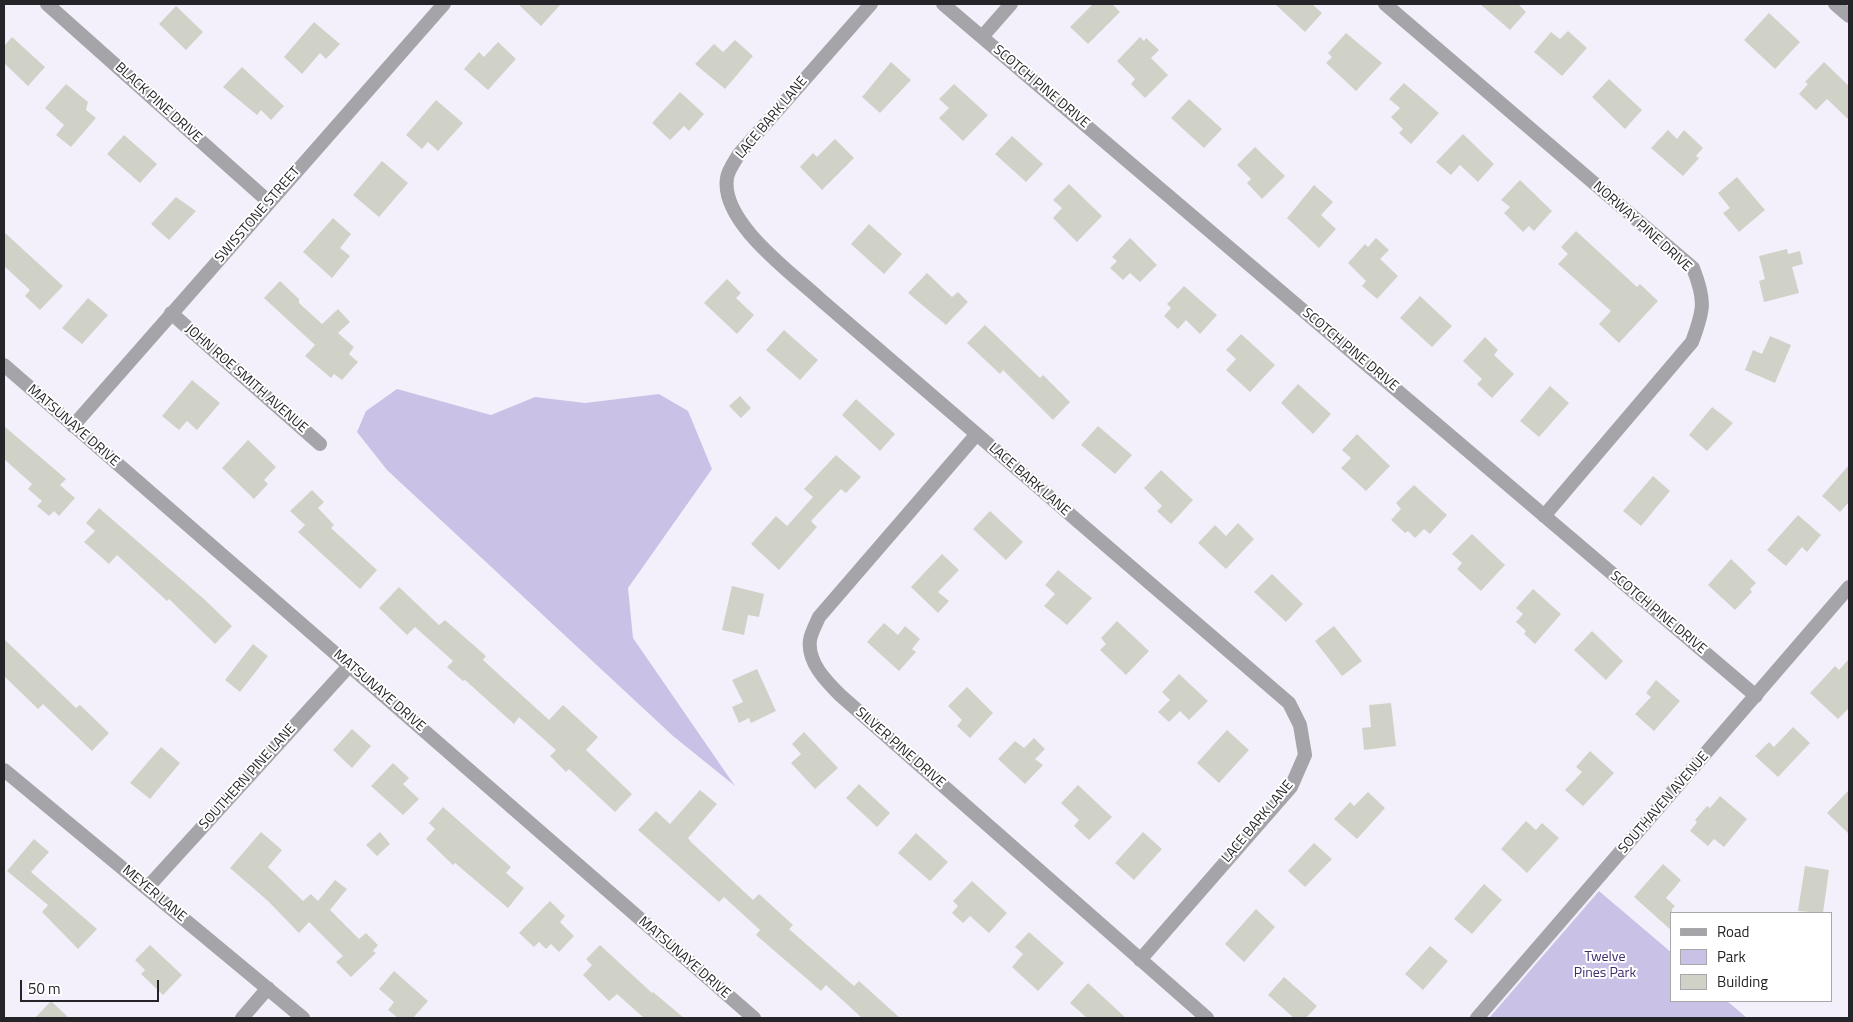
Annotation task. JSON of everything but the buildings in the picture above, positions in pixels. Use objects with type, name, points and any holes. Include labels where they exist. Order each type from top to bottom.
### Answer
[{"type":"street","name":"BLACK PINE DRIVE","points":[[47,4],[269,202]]},
{"type":"street","name":"SWISSTONE STREET","points":[[73,426],[444,4]]},
{"type":"street","name":"LACE BARK LANE","points":[[871,4],[739,154],[727,178],[728,200],[752,237],[821,300],[976,435],[1289,703],[1300,724],[1305,755],[1291,787],[1140,960]]},
{"type":"street","name":"SCOTCH PINE DRIVE","points":[[943,4],[1756,696]]},
{"type":"street","points":[[982,37],[1011,4]]},
{"type":"street","name":"NORWAY PINE DRIVE","points":[[1386,4],[1693,268],[1702,291],[1702,315],[1692,342],[1544,516]]},
{"type":"street","points":[[1835,4],[1849,16]]},
{"type":"street","name":"JOHN ROE SMITH AVENUE","points":[[172,313],[320,444]]},
{"type":"street","name":"MATSUNAYE DRIVE","points":[[4,365],[754,1018]]},
{"type":"street","name":"SILVER PINE DRIVE","points":[[976,435],[819,617],[810,640],[813,662],[840,695],[1207,1018]]},
{"type":"street","name":"SOUTHAVEN AVENUE","points":[[1477,1018],[1849,587]]},
{"type":"street","name":"SOUTHERN PINE LANE","points":[[147,888],[350,665]]},
{"type":"street","name":"MEYER LANE","points":[[4,770],[303,1018]]},
{"type":"street","points":[[242,1018],[268,988]]},
{"type":"green space","points":[[397,389],[491,415],[535,397],[585,403],[659,394],[688,411],[712,469],[628,588],[633,638],[735,786],[673,736],[387,470],[357,432],[366,411]]},
{"type":"green space","name":"Twelve Pines Park","points":[[1599,891],[1670,951],[1670,1002],[1728,1002],[1747,1018],[1489,1018]]}]
